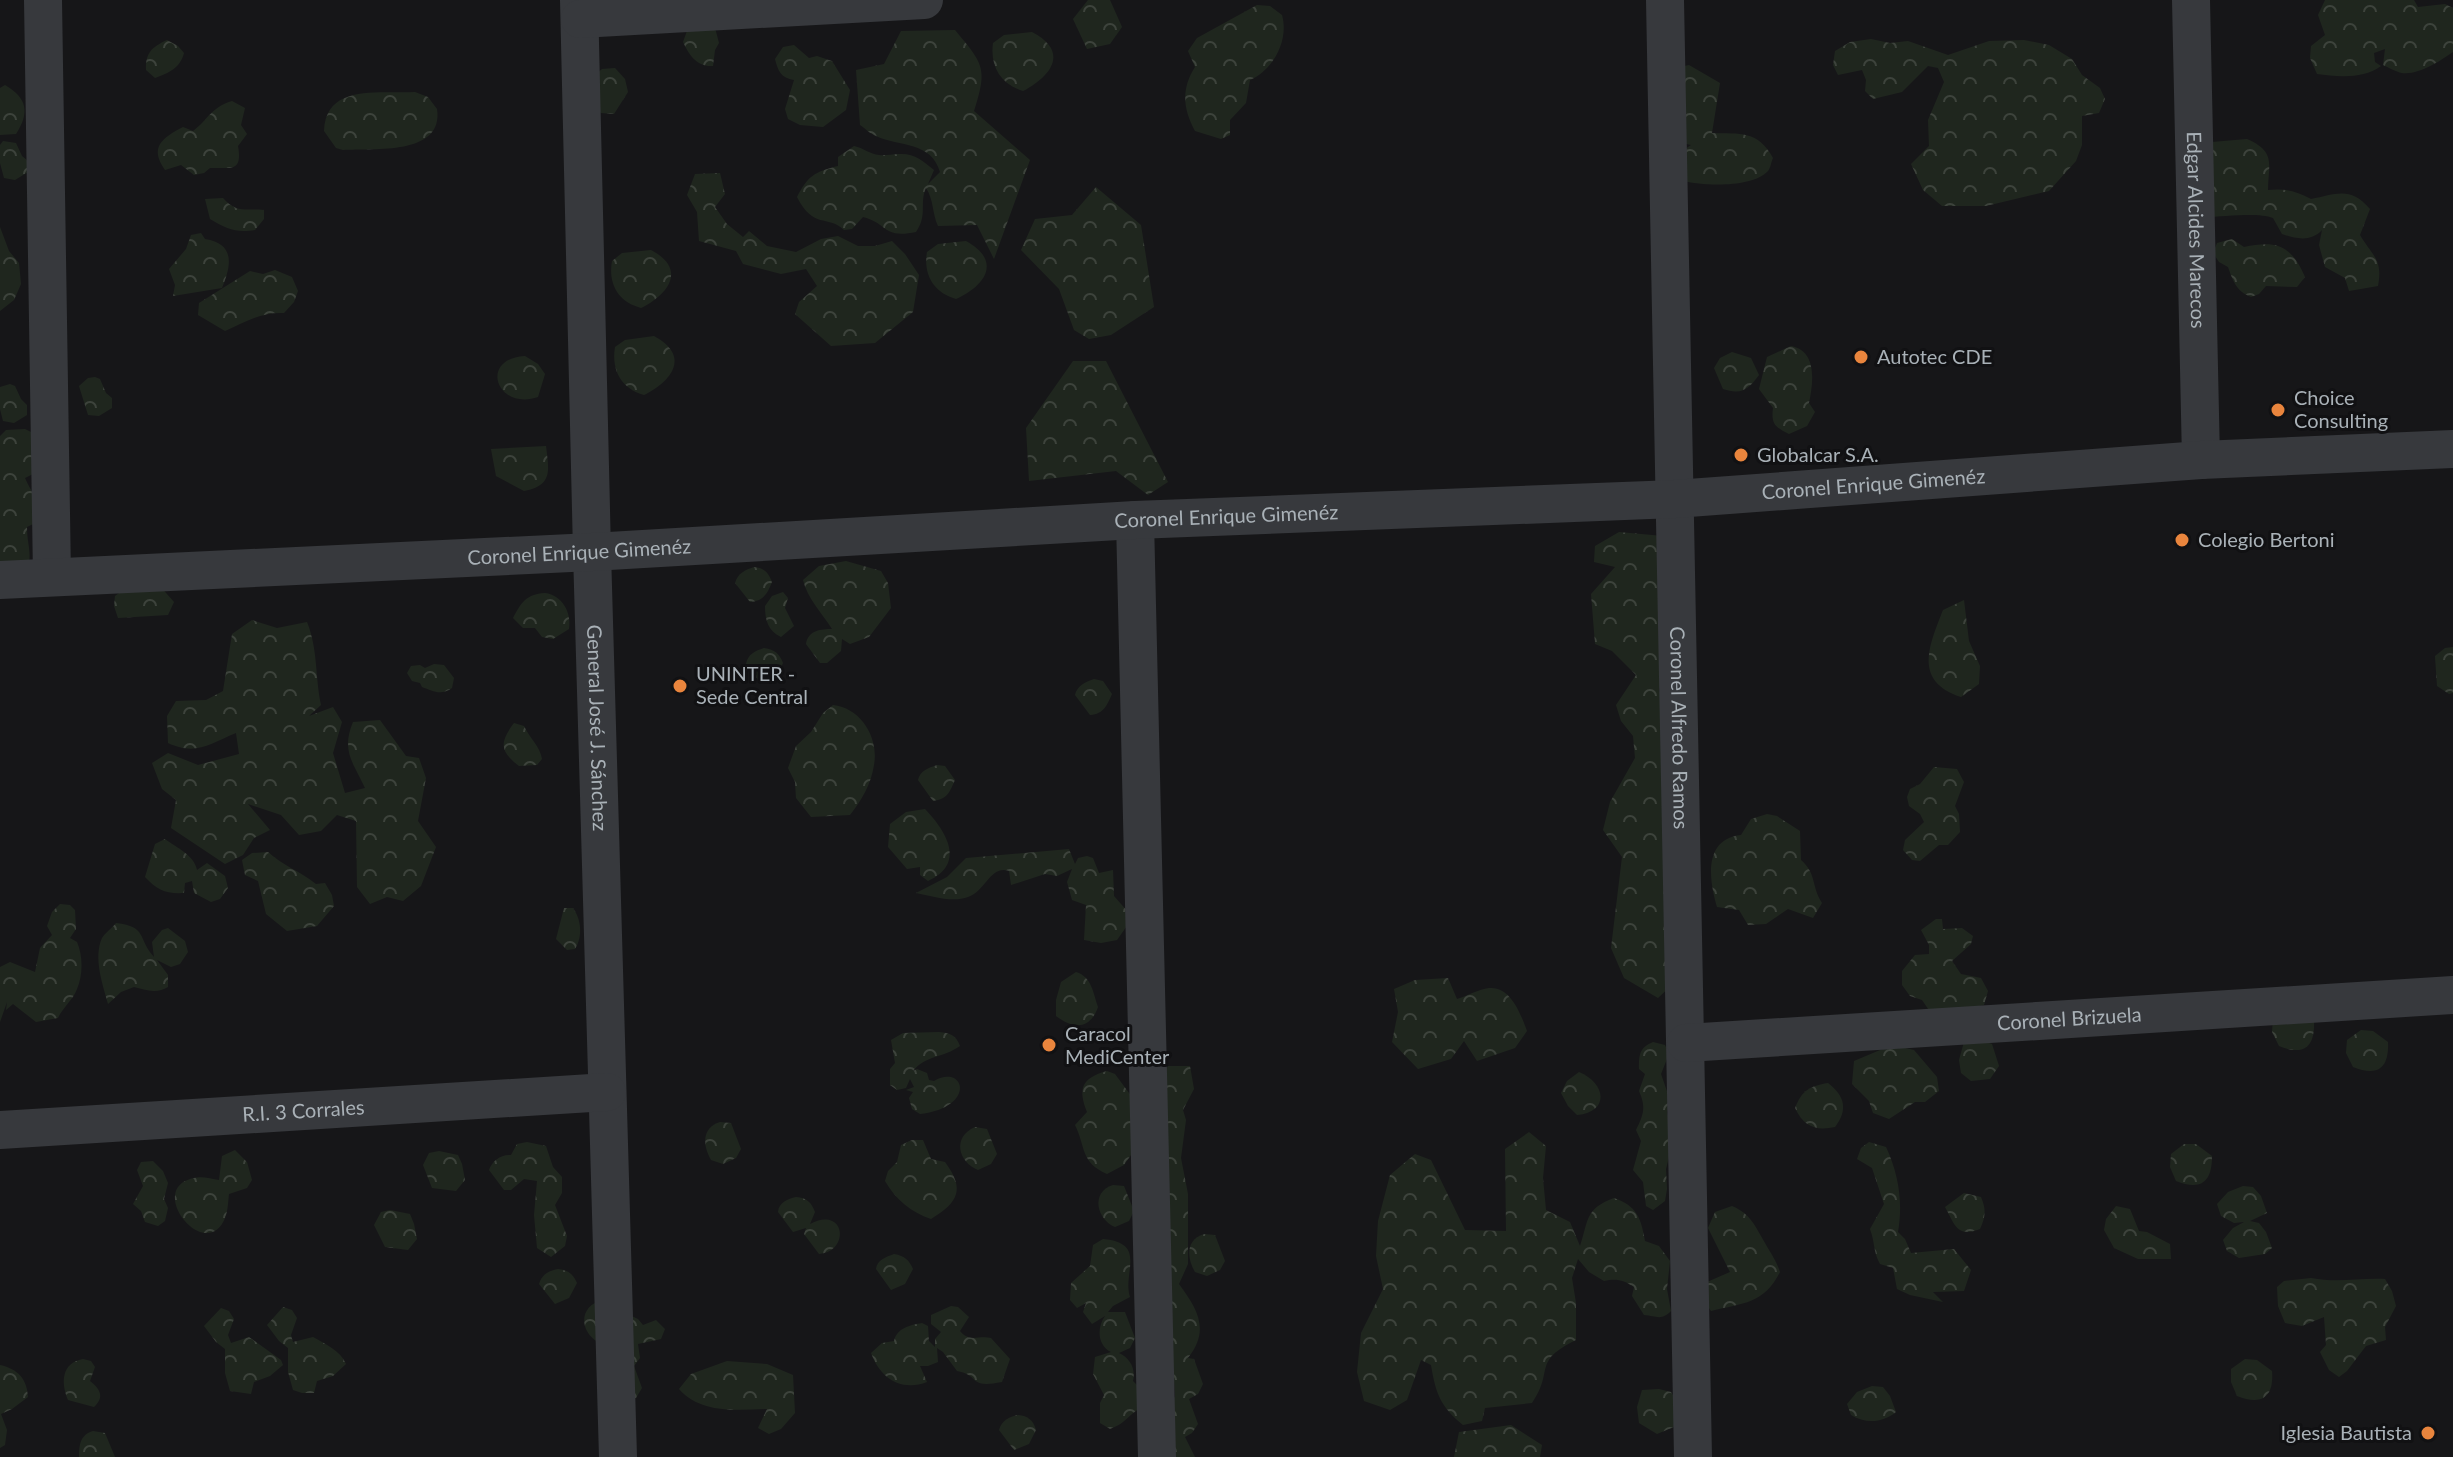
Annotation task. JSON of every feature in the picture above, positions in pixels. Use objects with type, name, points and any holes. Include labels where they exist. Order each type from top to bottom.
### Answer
[{"type":"street","points":[[43,0],[52,577]]},
{"type":"street","points":[[580,9],[924,0]]},
{"type":"street","name":"Coronel Alfredo Ramos","points":[[1665,0],[1693,1457]]},
{"type":"street","name":"Edgar Alcides Marecos","points":[[2191,0],[2201,460]]},
{"type":"street","name":"General José J. Sánchez","points":[[580,9],[618,1457]]},
{"type":"street","name":"Coronel Enrique Gimenéz","points":[[0,580],[592,552],[1135,520],[1675,499],[2201,460],[2453,449]]},
{"type":"street","points":[[1135,520],[1157,1457]]},
{"type":"street","name":"Coronel Brizuela","points":[[1686,1043],[2453,995]]},
{"type":"street","name":"R.I. 3 Corrales","points":[[0,1130],[607,1092]]},
{"type":"green space","points":[[1088,0],[1110,0],[1122,27],[1110,44],[1087,49],[1073,19]]},
{"type":"green space","points":[[2325,0],[2414,0],[2418,7],[2445,4],[2453,8],[2453,52],[2422,70],[2402,73],[2383,65],[2385,49],[2374,53],[2375,62],[2381,66],[2366,73],[2342,76],[2317,74],[2310,58],[2311,46],[2325,35],[2318,15]]},
{"type":"green space","points":[[1257,5],[1270,6],[1282,15],[1284,25],[1278,53],[1266,69],[1250,80],[1246,103],[1230,120],[1230,135],[1221,139],[1195,131],[1185,99],[1187,83],[1195,67],[1188,51],[1197,38]]},
{"type":"green space","points":[[714,24],[719,43],[713,66],[707,66],[694,59],[683,42],[687,31]]},
{"type":"green space","points":[[955,30],[977,59],[982,75],[974,111],[1030,160],[994,259],[977,225],[938,226],[926,188],[922,220],[916,232],[891,232],[863,217],[852,229],[844,230],[809,214],[797,197],[805,184],[817,173],[838,166],[838,157],[854,146],[876,154],[904,154],[918,158],[934,170],[928,184],[940,172],[936,162],[922,150],[876,136],[860,125],[856,70],[884,64],[901,31]]},
{"type":"green space","points":[[1032,32],[1051,48],[1052,63],[1042,78],[1023,91],[1008,84],[998,73],[993,59],[993,43],[1004,35]]},
{"type":"green space","points":[[1871,39],[1890,43],[1908,41],[1948,55],[1989,41],[2024,40],[2049,45],[2072,59],[2082,75],[2100,88],[2105,99],[2099,113],[2082,116],[2082,145],[2076,161],[2049,191],[1986,206],[1942,206],[1923,190],[1911,164],[1929,146],[1928,120],[1944,82],[1938,68],[1928,66],[1902,92],[1873,99],[1865,91],[1866,80],[1862,70],[1838,75],[1833,65],[1835,51],[1850,42]]},
{"type":"green space","points":[[167,40],[184,53],[180,63],[155,78],[146,70],[148,55]]},
{"type":"green space","points":[[794,45],[809,58],[817,56],[832,61],[850,90],[846,110],[823,127],[800,125],[788,119],[785,109],[794,80],[781,73],[775,59],[783,47]]},
{"type":"green space","points":[[1689,65],[1720,83],[1712,133],[1747,135],[1761,142],[1773,158],[1768,171],[1761,177],[1728,184],[1684,181],[1685,149],[1691,145],[1682,143],[1675,68]]},
{"type":"green space","points":[[615,68],[625,79],[628,92],[614,114],[601,113],[595,109],[590,79],[602,69]]},
{"type":"green space","points":[[5,85],[22,100],[24,112],[16,134],[0,135],[0,88]]},
{"type":"green space","points":[[415,92],[428,97],[437,109],[436,124],[429,135],[418,142],[388,149],[343,150],[336,148],[324,131],[327,116],[334,105],[344,98],[357,94]]},
{"type":"green space","points":[[232,101],[245,108],[241,125],[247,134],[238,146],[236,165],[210,168],[194,175],[181,165],[165,170],[158,155],[164,139],[183,127],[193,131],[214,110]]},
{"type":"green space","points":[[2247,139],[2267,154],[2268,190],[2290,191],[2311,199],[2349,194],[2370,209],[2360,235],[2378,264],[2378,286],[2349,291],[2345,278],[2325,267],[2319,245],[2322,230],[2308,238],[2298,238],[2282,234],[2273,218],[2267,216],[2205,217],[2212,142]]},
{"type":"green space","points":[[3,141],[16,143],[28,161],[28,172],[15,180],[4,178],[0,163],[0,145]]},
{"type":"green space","points":[[720,173],[725,194],[715,207],[727,224],[743,237],[749,231],[767,246],[796,252],[821,239],[838,236],[858,246],[875,246],[892,241],[919,275],[913,312],[875,343],[831,346],[795,314],[799,302],[817,286],[806,269],[781,274],[743,264],[736,251],[699,241],[697,212],[687,195],[695,174]]},
{"type":"green space","points":[[1096,187],[1141,225],[1154,307],[1111,335],[1089,339],[1074,330],[1059,289],[1021,250],[1035,219],[1072,215]]},
{"type":"green space","points":[[223,198],[237,208],[264,210],[264,219],[255,230],[248,231],[210,219],[205,199]]},
{"type":"green space","points":[[0,227],[9,251],[19,263],[21,284],[14,300],[0,311]]},
{"type":"green space","points":[[201,233],[205,239],[226,251],[229,264],[222,288],[173,296],[175,285],[169,269],[186,249],[191,235]]},
{"type":"green space","points":[[2232,239],[2244,247],[2265,244],[2282,247],[2294,258],[2305,277],[2297,287],[2266,286],[2259,294],[2246,295],[2236,285],[2228,267],[2219,262],[2213,253],[2217,243]]},
{"type":"green space","points":[[966,241],[984,257],[986,272],[975,287],[956,299],[936,288],[932,282],[927,268],[927,252],[938,244]]},
{"type":"green space","points":[[651,250],[669,265],[670,281],[659,296],[641,308],[626,301],[616,291],[612,261],[622,253]]},
{"type":"green space","points":[[275,270],[292,277],[298,291],[294,302],[284,313],[260,316],[225,331],[198,315],[199,303],[250,271],[263,274]]},
{"type":"green space","points":[[654,336],[672,352],[673,368],[663,383],[644,395],[624,384],[620,378],[615,364],[615,347],[625,340]]},
{"type":"green space","points":[[1791,346],[1800,349],[1810,361],[1812,387],[1809,403],[1815,412],[1807,426],[1789,434],[1775,424],[1773,408],[1759,389],[1767,357]]},
{"type":"green space","points":[[1732,352],[1751,358],[1759,375],[1748,388],[1739,391],[1723,389],[1714,368],[1720,358]]},
{"type":"green space","points":[[525,356],[538,364],[545,374],[538,397],[512,397],[498,383],[498,374],[501,366],[510,359]]},
{"type":"green space","points":[[1073,361],[1106,361],[1168,482],[1148,495],[1116,471],[1029,481],[1026,428]]},
{"type":"green space","points":[[88,378],[100,379],[106,393],[112,398],[112,408],[99,416],[88,415],[79,386]]},
{"type":"green space","points":[[15,386],[27,405],[27,415],[14,423],[3,421],[0,409],[0,387]]},
{"type":"green space","points":[[25,429],[41,437],[41,470],[25,478],[45,518],[27,527],[28,569],[0,566],[0,436],[6,430]]},
{"type":"green space","points":[[546,446],[548,470],[540,485],[524,491],[496,476],[491,449]]},
{"type":"green space","points":[[1619,532],[1685,538],[1671,654],[1659,690],[1670,716],[1676,981],[1658,998],[1624,978],[1611,948],[1622,857],[1603,830],[1610,802],[1635,758],[1633,736],[1621,721],[1616,705],[1636,675],[1612,651],[1595,644],[1591,594],[1615,567],[1594,562],[1595,546]]},
{"type":"green space","points":[[846,561],[881,571],[888,583],[891,608],[869,637],[850,644],[842,639],[841,651],[827,663],[820,663],[806,644],[807,639],[816,631],[832,629],[811,599],[803,580],[819,566]]},
{"type":"green space","points":[[754,567],[765,571],[772,582],[762,598],[750,602],[735,583],[742,572]]},
{"type":"green space","points":[[130,585],[159,585],[174,602],[168,615],[118,618],[115,596]]},
{"type":"green space","points":[[783,592],[788,598],[785,608],[794,626],[781,637],[768,624],[765,606],[772,596]]},
{"type":"green space","points":[[545,593],[561,601],[569,617],[569,629],[553,639],[542,637],[535,628],[523,628],[513,618],[525,600]]},
{"type":"green space","points":[[1964,600],[1969,641],[1980,666],[1979,684],[1961,697],[1936,682],[1929,661],[1933,637],[1943,610]]},
{"type":"green space","points":[[252,620],[277,628],[307,622],[313,642],[321,705],[309,716],[333,707],[342,722],[333,753],[345,793],[365,788],[348,749],[353,722],[380,720],[406,756],[419,758],[426,778],[418,821],[436,847],[421,886],[403,901],[387,897],[370,904],[357,887],[356,821],[337,815],[321,831],[299,835],[281,815],[248,804],[270,830],[254,838],[243,855],[225,864],[171,828],[176,800],[162,789],[152,763],[168,753],[198,765],[239,754],[236,733],[195,748],[168,743],[167,716],[176,701],[206,700],[223,691],[232,634]]},
{"type":"green space","points":[[2453,647],[2453,693],[2449,694],[2437,686],[2435,656],[2445,648]]},
{"type":"green space","points":[[764,648],[776,652],[783,663],[773,680],[761,684],[746,664],[752,653]]},
{"type":"green space","points":[[434,664],[444,665],[454,678],[452,688],[441,692],[430,690],[412,681],[407,673],[411,666],[425,668]]},
{"type":"green space","points":[[1094,679],[1103,681],[1112,694],[1102,711],[1090,715],[1075,695],[1082,685]]},
{"type":"green space","points":[[833,705],[852,712],[866,726],[874,745],[874,765],[865,792],[850,815],[811,817],[796,798],[795,782],[788,768],[796,746]]},
{"type":"green space","points":[[514,723],[524,726],[539,750],[542,759],[537,765],[519,766],[505,751],[504,741]]},
{"type":"green space","points":[[937,765],[945,766],[955,780],[945,796],[933,801],[918,780],[923,772]]},
{"type":"green space","points":[[1934,767],[1957,769],[1964,782],[1955,806],[1959,814],[1960,832],[1948,845],[1939,845],[1920,861],[1912,860],[1903,850],[1905,840],[1924,822],[1920,814],[1909,806],[1907,797],[1910,789],[1920,784]]},
{"type":"green space","points":[[925,809],[946,837],[950,857],[940,874],[928,881],[920,875],[920,867],[907,869],[888,847],[890,824],[906,812]]},
{"type":"green space","points":[[1767,814],[1777,816],[1800,831],[1801,860],[1812,875],[1822,903],[1813,918],[1788,909],[1766,924],[1748,925],[1739,910],[1717,907],[1711,873],[1715,852],[1729,838],[1741,835],[1751,819]]},
{"type":"green space","points":[[165,839],[189,856],[197,870],[207,863],[225,876],[228,888],[220,899],[211,902],[194,893],[192,881],[185,883],[184,893],[172,893],[158,888],[145,877],[155,844]]},
{"type":"green space","points":[[1069,849],[1075,864],[1078,858],[1087,856],[1093,858],[1099,873],[1113,870],[1114,896],[1128,912],[1129,923],[1117,940],[1101,943],[1084,940],[1086,905],[1072,900],[1067,882],[1072,869],[1057,876],[1045,874],[1011,885],[1009,871],[1003,870],[992,875],[974,894],[962,899],[916,893],[947,877],[966,858]]},
{"type":"green space","points":[[268,852],[316,884],[325,883],[334,906],[317,926],[287,931],[266,914],[258,881],[245,875],[242,860],[252,853]]},
{"type":"green space","points":[[60,904],[70,905],[75,910],[76,929],[70,938],[77,942],[82,966],[75,993],[58,1018],[36,1022],[13,1004],[6,1010],[7,1002],[0,1022],[0,967],[10,962],[35,972],[40,948],[52,935],[47,926],[52,912]]},
{"type":"green space","points":[[564,908],[573,908],[579,922],[580,933],[575,949],[567,950],[556,939]]},
{"type":"green space","points":[[1936,919],[1942,919],[1943,929],[1962,928],[1973,936],[1971,944],[1952,961],[1961,974],[1981,978],[1988,991],[1984,1005],[1933,1016],[1922,1000],[1910,996],[1902,985],[1902,971],[1915,955],[1929,954],[1929,945],[1921,930]]},
{"type":"green space","points":[[116,923],[138,931],[154,957],[152,942],[162,930],[168,928],[185,941],[188,952],[180,964],[171,967],[157,960],[168,975],[168,987],[155,991],[134,987],[121,992],[108,1004],[98,954],[102,938]]},
{"type":"green space","points":[[1076,972],[1089,982],[1098,1007],[1090,1020],[1080,1025],[1056,1016],[1061,982]]},
{"type":"green space","points":[[1448,978],[1457,999],[1489,988],[1509,997],[1527,1031],[1515,1048],[1477,1061],[1464,1041],[1451,1059],[1418,1069],[1392,1042],[1398,1012],[1394,989],[1415,980]]},
{"type":"green space","points":[[2273,1019],[2314,1021],[2310,1043],[2295,1050],[2279,1046],[2272,1032]]},
{"type":"green space","points":[[2361,1030],[2373,1031],[2388,1042],[2386,1058],[2380,1068],[2369,1071],[2353,1067],[2346,1053],[2347,1040]]},
{"type":"green space","points":[[939,1032],[952,1035],[960,1046],[923,1062],[913,1071],[917,1069],[927,1073],[929,1080],[934,1081],[953,1078],[960,1088],[958,1096],[951,1103],[920,1114],[912,1109],[909,1098],[913,1092],[906,1090],[914,1087],[910,1079],[906,1088],[897,1090],[890,1085],[890,1069],[895,1063],[891,1040],[903,1033]]},
{"type":"green space","points":[[1981,1040],[1992,1044],[1999,1066],[1990,1079],[1971,1081],[1961,1073],[1959,1060],[1964,1042]]},
{"type":"green space","points":[[1653,1042],[1665,1045],[1669,1054],[1661,1074],[1670,1100],[1667,1112],[1674,1137],[1666,1169],[1665,1201],[1653,1210],[1646,1206],[1643,1182],[1633,1170],[1641,1141],[1636,1130],[1643,1110],[1639,1091],[1645,1074],[1639,1069],[1640,1056],[1642,1049]]},
{"type":"green space","points":[[1892,1045],[1914,1050],[1937,1077],[1939,1091],[1925,1102],[1915,1102],[1889,1119],[1873,1113],[1869,1101],[1852,1084],[1854,1061]]},
{"type":"green space","points":[[1168,1066],[1190,1066],[1194,1089],[1183,1110],[1186,1120],[1181,1158],[1188,1194],[1188,1264],[1179,1284],[1196,1311],[1200,1329],[1195,1348],[1188,1358],[1194,1359],[1203,1384],[1198,1394],[1189,1399],[1198,1424],[1185,1437],[1195,1457],[1159,1457],[1169,1399],[1175,1397],[1156,1082]]},
{"type":"green space","points":[[1107,1071],[1115,1074],[1132,1097],[1131,1155],[1124,1165],[1107,1174],[1088,1159],[1075,1125],[1087,1112],[1084,1086],[1092,1077]]},
{"type":"green space","points":[[1579,1072],[1595,1083],[1600,1096],[1595,1109],[1577,1115],[1561,1093],[1567,1081]]},
{"type":"green space","points":[[1828,1083],[1841,1098],[1842,1115],[1835,1127],[1811,1126],[1802,1120],[1795,1108],[1807,1090]]},
{"type":"green space","points":[[720,1122],[731,1123],[741,1149],[736,1158],[723,1164],[711,1160],[705,1143],[709,1128]]},
{"type":"green space","points":[[975,1127],[987,1129],[997,1154],[991,1164],[978,1170],[966,1161],[960,1149],[963,1137]]},
{"type":"green space","points":[[1529,1132],[1546,1146],[1543,1178],[1546,1210],[1570,1222],[1580,1246],[1590,1216],[1598,1206],[1614,1198],[1633,1209],[1645,1241],[1659,1246],[1670,1261],[1667,1289],[1671,1311],[1661,1317],[1644,1315],[1632,1296],[1634,1287],[1620,1280],[1604,1281],[1589,1272],[1578,1259],[1572,1278],[1576,1340],[1553,1354],[1548,1361],[1539,1392],[1532,1403],[1485,1408],[1482,1421],[1463,1425],[1440,1399],[1431,1365],[1421,1360],[1407,1400],[1390,1410],[1364,1401],[1357,1372],[1361,1333],[1383,1289],[1376,1256],[1378,1221],[1390,1175],[1415,1154],[1431,1160],[1465,1230],[1506,1231],[1505,1149]]},
{"type":"green space","points":[[912,1140],[923,1140],[931,1159],[945,1162],[957,1187],[953,1201],[931,1219],[905,1204],[885,1181],[888,1171],[897,1162],[901,1145]]},
{"type":"green space","points":[[527,1142],[546,1146],[553,1167],[562,1177],[562,1193],[555,1205],[567,1236],[565,1246],[551,1257],[537,1248],[534,1215],[537,1181],[524,1179],[511,1190],[504,1190],[489,1170],[497,1159],[511,1155],[517,1144]]},
{"type":"green space","points":[[1869,1142],[1886,1147],[1897,1179],[1900,1200],[1898,1232],[1911,1253],[1954,1249],[1971,1270],[1964,1291],[1933,1292],[1943,1302],[1910,1295],[1897,1289],[1893,1268],[1880,1264],[1870,1229],[1884,1204],[1872,1168],[1857,1159],[1861,1148]]},
{"type":"green space","points":[[2184,1144],[2196,1144],[2212,1156],[2210,1172],[2203,1182],[2192,1185],[2176,1181],[2170,1167],[2171,1154]]},
{"type":"green space","points":[[235,1150],[247,1162],[252,1180],[247,1188],[229,1194],[225,1218],[216,1230],[205,1233],[194,1229],[177,1207],[175,1195],[180,1185],[197,1177],[219,1180],[222,1156]]},
{"type":"green space","points":[[439,1151],[458,1155],[462,1164],[465,1180],[456,1191],[432,1188],[423,1165],[429,1153]]},
{"type":"green space","points":[[153,1161],[163,1171],[168,1183],[164,1199],[168,1208],[165,1221],[158,1226],[145,1222],[141,1211],[133,1204],[143,1186],[137,1170],[141,1162]]},
{"type":"green space","points":[[1113,1185],[1124,1186],[1134,1211],[1129,1221],[1115,1227],[1104,1218],[1099,1206],[1101,1194]]},
{"type":"green space","points":[[2243,1186],[2253,1187],[2261,1196],[2267,1213],[2250,1221],[2259,1223],[2272,1248],[2265,1254],[2239,1258],[2227,1251],[2223,1240],[2233,1228],[2244,1222],[2234,1223],[2221,1216],[2217,1204],[2228,1192]]},
{"type":"green space","points":[[1964,1193],[1981,1197],[1985,1213],[1980,1229],[1961,1231],[1945,1207]]},
{"type":"green space","points":[[796,1197],[810,1203],[815,1212],[810,1224],[831,1220],[837,1224],[839,1238],[829,1251],[819,1254],[804,1234],[806,1228],[793,1232],[778,1212],[782,1203]]},
{"type":"green space","points":[[1732,1206],[1752,1221],[1780,1272],[1774,1283],[1760,1296],[1743,1304],[1711,1311],[1699,1293],[1707,1282],[1730,1272],[1708,1228],[1715,1212]]},
{"type":"green space","points":[[2116,1206],[2130,1209],[2139,1231],[2170,1244],[2171,1259],[2138,1259],[2114,1248],[2104,1230],[2106,1219]]},
{"type":"green space","points":[[390,1210],[410,1214],[417,1239],[408,1250],[385,1247],[374,1225],[381,1212]]},
{"type":"green space","points":[[1204,1234],[1215,1235],[1225,1261],[1220,1270],[1207,1276],[1195,1272],[1189,1255],[1193,1240]]},
{"type":"green space","points":[[1103,1239],[1125,1246],[1129,1253],[1130,1297],[1108,1312],[1125,1312],[1135,1338],[1130,1348],[1119,1353],[1129,1361],[1134,1372],[1133,1381],[1143,1391],[1143,1407],[1110,1429],[1100,1423],[1100,1403],[1104,1395],[1093,1374],[1095,1357],[1111,1352],[1103,1345],[1100,1336],[1105,1316],[1092,1324],[1083,1312],[1086,1303],[1077,1308],[1070,1300],[1071,1283],[1090,1266],[1093,1245]]},
{"type":"green space","points":[[894,1254],[906,1259],[913,1269],[905,1284],[891,1290],[876,1269],[880,1261]]},
{"type":"green space","points":[[558,1269],[570,1273],[577,1283],[569,1298],[555,1304],[539,1284],[546,1274]]},
{"type":"green space","points":[[2311,1278],[2385,1279],[2392,1291],[2396,1306],[2385,1327],[2386,1340],[2366,1346],[2339,1377],[2329,1370],[2320,1352],[2326,1345],[2324,1317],[2302,1326],[2285,1323],[2278,1306],[2277,1287],[2284,1281]]},
{"type":"green space","points":[[599,1301],[638,1319],[643,1325],[656,1320],[665,1329],[661,1339],[638,1344],[640,1358],[634,1366],[642,1388],[636,1398],[623,1404],[602,1344],[590,1335],[584,1323],[587,1310]]},
{"type":"green space","points":[[951,1306],[958,1307],[969,1317],[960,1331],[964,1335],[991,1338],[1010,1359],[1002,1382],[979,1383],[957,1371],[937,1348],[938,1362],[920,1366],[927,1382],[900,1384],[886,1376],[871,1353],[882,1343],[894,1341],[905,1328],[922,1323],[928,1326],[929,1341],[935,1347],[935,1339],[941,1332],[931,1324],[931,1315]]},
{"type":"green space","points":[[283,1307],[292,1310],[297,1318],[291,1335],[293,1342],[313,1337],[336,1351],[346,1364],[333,1376],[317,1381],[314,1393],[293,1390],[288,1372],[288,1348],[267,1325]]},
{"type":"green space","points":[[221,1308],[229,1311],[234,1319],[228,1335],[231,1343],[249,1337],[281,1360],[283,1365],[270,1376],[254,1382],[251,1394],[230,1391],[225,1373],[225,1349],[204,1326]]},
{"type":"green space","points":[[83,1359],[91,1361],[95,1367],[90,1381],[99,1390],[100,1396],[94,1407],[68,1400],[66,1394],[64,1381],[67,1369]]},
{"type":"green space","points":[[2245,1359],[2257,1360],[2272,1371],[2271,1387],[2265,1397],[2253,1400],[2237,1396],[2231,1382],[2231,1369]]},
{"type":"green space","points":[[727,1361],[767,1364],[793,1375],[795,1413],[781,1429],[769,1434],[758,1428],[767,1409],[709,1407],[679,1389],[691,1374]]},
{"type":"green space","points":[[0,1365],[20,1376],[26,1385],[28,1397],[1,1414],[7,1430],[5,1445],[0,1448]]},
{"type":"green space","points":[[1872,1386],[1883,1387],[1896,1412],[1874,1421],[1851,1415],[1847,1404],[1857,1392]]},
{"type":"green space","points":[[1642,1390],[1671,1392],[1678,1403],[1674,1427],[1657,1434],[1639,1423],[1637,1407]]},
{"type":"green space","points":[[1018,1415],[1030,1419],[1036,1430],[1029,1444],[1014,1450],[999,1430],[1006,1420]]},
{"type":"green space","points":[[1511,1425],[1542,1445],[1540,1457],[1454,1457],[1459,1432]]},
{"type":"green space","points":[[93,1431],[105,1433],[115,1457],[79,1457],[81,1441]]},
{"type":"place","name":"Autotec CDE","points":[[1861,357]]},
{"type":"place","name":"Choice Consulting","points":[[2278,410]]},
{"type":"place","name":"Globalcar S.A.","points":[[1741,455]]},
{"type":"place","name":"Colegio Bertoni","points":[[2182,540]]},
{"type":"place","name":"UNINTER - Sede Central","points":[[680,686]]},
{"type":"place","name":"Caracol MediCenter","points":[[1049,1045]]},
{"type":"place","name":"Iglesia Bautista","points":[[2428,1433]]}]
